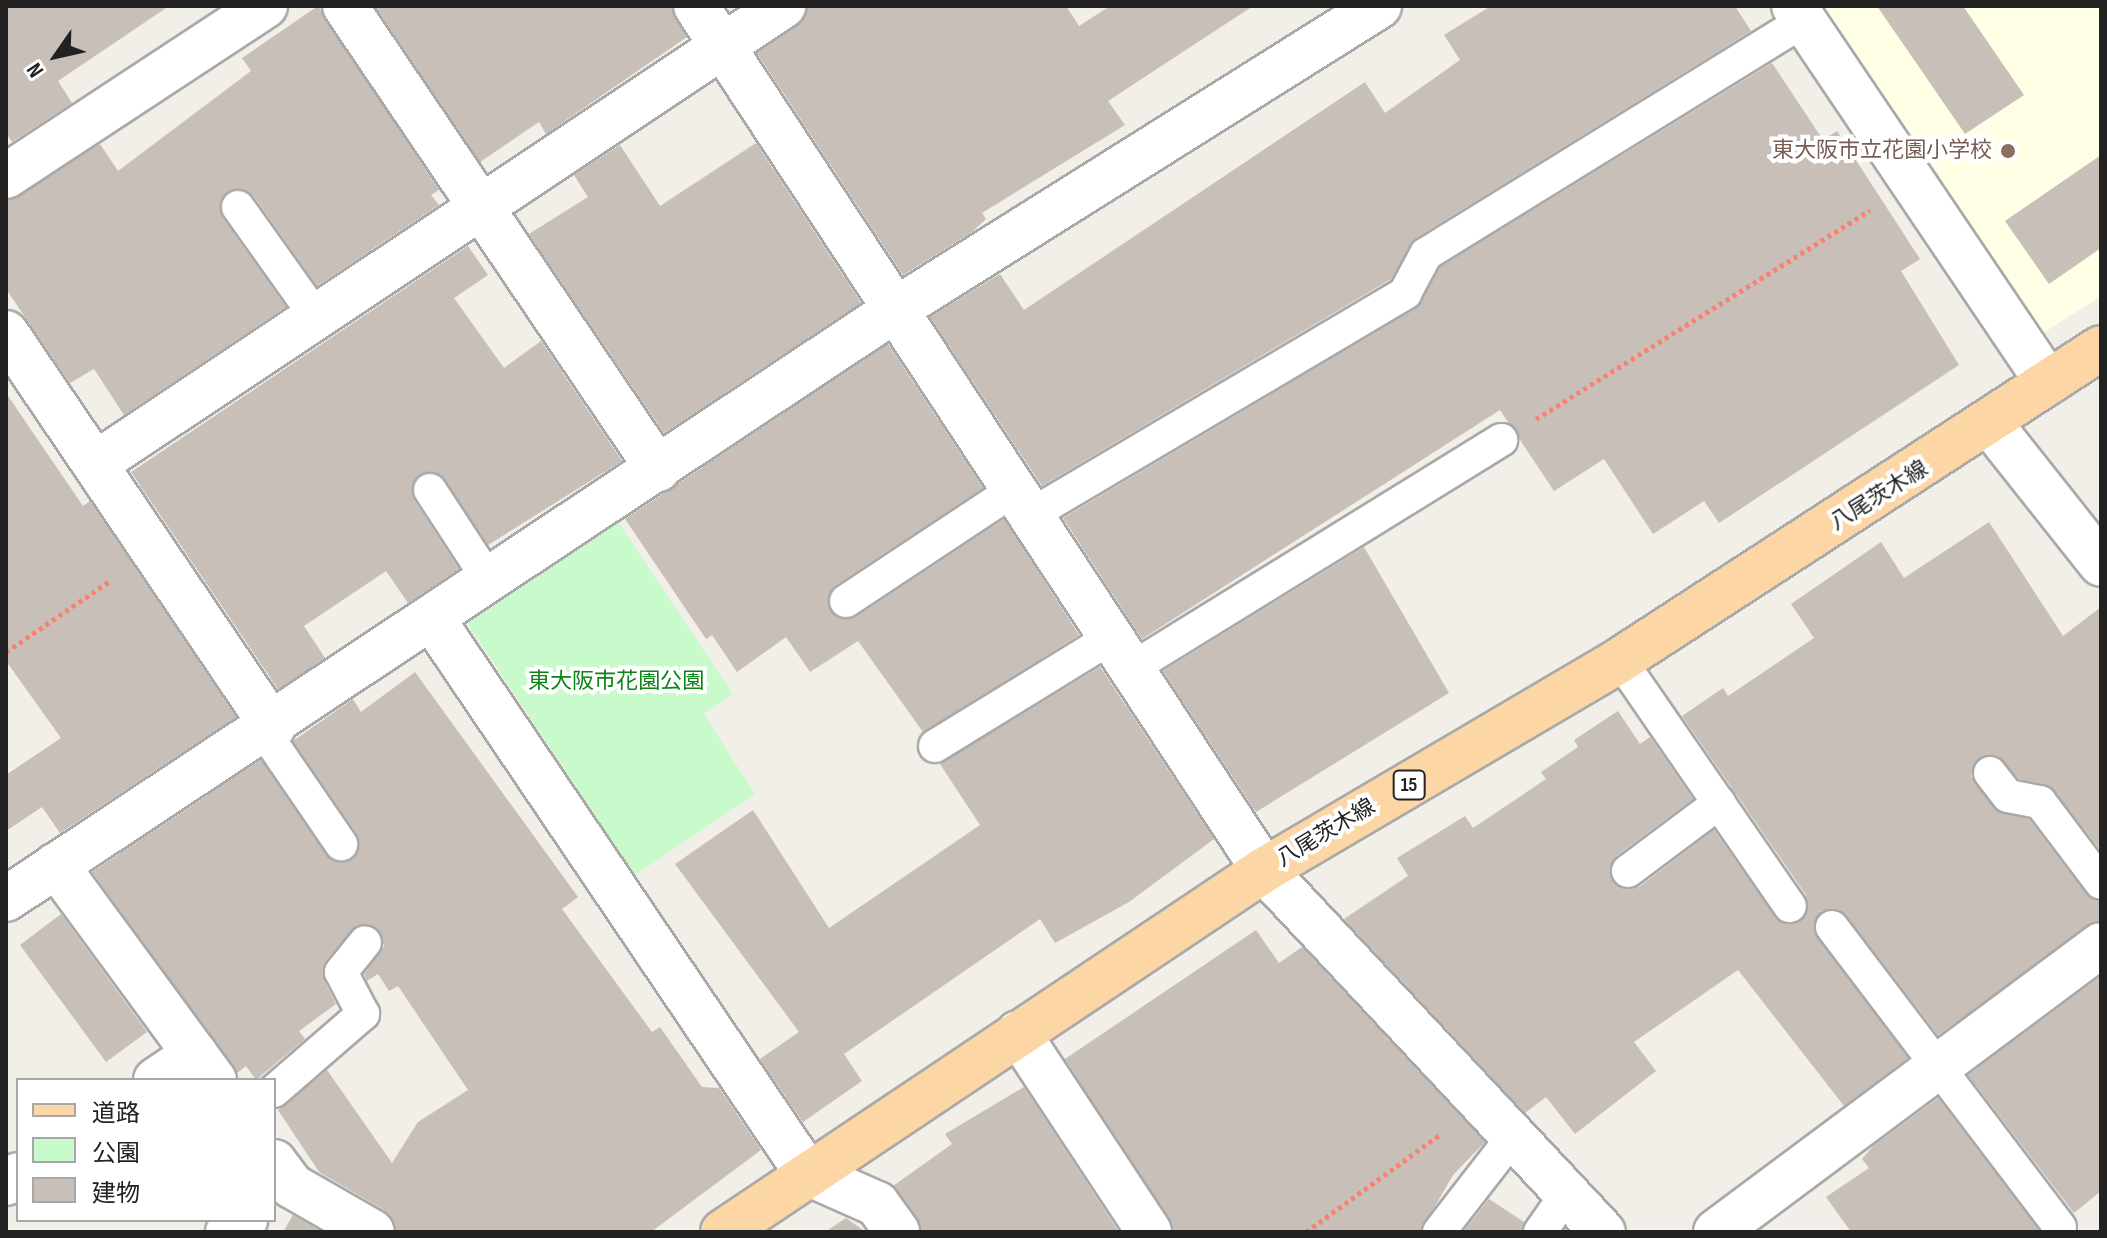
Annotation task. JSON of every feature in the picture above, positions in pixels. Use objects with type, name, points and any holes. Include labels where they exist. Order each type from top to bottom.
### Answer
[{"type":"main road","name":"八尾茨木線","points":[[723,1232],[1264,870],[1620,660],[1991,425],[2048,382],[2101,348]]},
{"type":"street","points":[[6,176],[265,6]]},
{"type":"street","points":[[345,6],[658,469]]},
{"type":"street","points":[[696,6],[898,308],[1264,870],[1515,1134],[1603,1232]]},
{"type":"street","points":[[95,464],[478,203],[783,6]]},
{"type":"street","points":[[6,899],[269,730],[898,308],[1379,6]]},
{"type":"street","points":[[1798,13],[2048,382]]},
{"type":"street","points":[[6,333],[269,730]]},
{"type":"street","points":[[1991,425],[2101,564]]},
{"type":"street","points":[[433,620],[807,1173],[877,1204],[897,1232]]},
{"type":"street","points":[[56,865],[204,1067],[163,1078]]},
{"type":"street","points":[[1716,1232],[2101,945]]},
{"type":"street","points":[[1018,1033],[1149,1232]]},
{"type":"street","points":[[280,1182],[372,1232]]},
{"type":"lane","points":[[846,601],[1405,293],[1426,254],[1798,13]]},
{"type":"lane","points":[[238,207],[314,314]]},
{"type":"lane","points":[[935,746],[1122,653],[1501,440]]},
{"type":"lane","points":[[430,490],[490,582]]},
{"type":"lane","points":[[1620,660],[1790,906]]},
{"type":"lane","points":[[269,730],[341,844]]},
{"type":"lane","points":[[1990,773],[2008,796],[2040,802],[2101,883]]},
{"type":"lane","points":[[1628,871],[1719,803]]},
{"type":"lane","points":[[1832,927],[2060,1227]]},
{"type":"lane","points":[[276,1089],[363,1014],[341,972],[365,942]]},
{"type":"lane","points":[[1439,1232],[1515,1134]]},
{"type":"lane","points":[[1540,1232],[1568,1192]]},
{"type":"path","points":[[1501,440],[1913,183]]},
{"type":"path","points":[[6,652],[153,551]]},
{"type":"path","points":[[1306,1232],[1485,1102]]},
{"type":"shaded area","name":"東大阪市立花園小学校","points":[[1816,6],[2101,6],[2101,296],[2040,335]]},
{"type":"green space","name":"東大阪市花園公園","points":[[613,514],[733,694],[704,714],[755,794],[635,875],[462,615]]},
{"type":"building","points":[[6,6],[169,6],[58,81],[72,103],[12,142],[6,133]]},
{"type":"building","points":[[318,6],[439,190],[431,195],[439,205],[317,286],[253,195],[228,191],[222,217],[286,307],[124,415],[94,369],[70,383],[6,289],[6,201],[100,144],[118,171],[251,71],[242,58]]},
{"type":"building","points":[[375,6],[671,6],[687,37],[546,134],[539,122],[480,162]]},
{"type":"building","points":[[808,6],[1066,6],[1079,26],[1110,6],[1253,6],[1108,101],[1125,125],[982,213],[986,219],[972,232],[903,275],[757,53],[797,26]]},
{"type":"building","points":[[1491,6],[1735,6],[1751,31],[1416,238],[1391,279],[1042,486],[930,317],[1000,274],[1024,310],[1365,82],[1385,113],[1460,60],[1444,35]]},
{"type":"building","points":[[1877,6],[1963,6],[2024,95],[1965,134]]},
{"type":"building","points":[[1772,63],[1823,140],[1837,131],[1920,259],[1901,271],[1959,365],[1719,523],[1704,501],[1653,534],[1604,459],[1554,491],[1500,410],[1142,639],[1063,518],[1415,309],[1440,267]]},
{"type":"building","points":[[756,143],[861,303],[664,433],[529,234],[588,197],[574,175],[620,145],[660,206]]},
{"type":"building","points":[[2101,155],[2101,248],[2049,284],[2005,221]]},
{"type":"building","points":[[468,246],[488,275],[454,298],[504,368],[541,341],[622,461],[488,545],[445,479],[419,475],[414,500],[459,569],[408,603],[386,571],[304,626],[325,658],[278,689],[131,472]]},
{"type":"building","points":[[888,344],[983,488],[836,585],[830,611],[856,617],[1004,519],[1079,635],[923,732],[858,641],[810,672],[786,637],[737,672],[712,635],[706,639],[625,519]]},
{"type":"building","points":[[6,393],[83,506],[90,501],[236,717],[60,833],[42,807],[6,831],[6,775],[61,738],[6,661]]},
{"type":"building","points":[[1989,522],[2063,636],[2101,607],[2101,851],[2054,790],[2019,779],[1998,756],[1979,758],[1971,776],[1994,808],[2029,819],[2086,894],[2101,902],[2101,920],[1938,1035],[1847,916],[1821,911],[1817,938],[1908,1058],[1844,1106],[1738,970],[1634,1042],[1656,1071],[1575,1134],[1546,1097],[1525,1113],[1344,919],[1408,876],[1397,858],[1465,816],[1473,828],[1546,779],[1541,772],[1578,747],[1574,740],[1618,711],[1640,744],[1650,737],[1693,799],[1616,856],[1613,883],[1639,887],[1714,830],[1775,917],[1800,922],[1806,895],[1682,716],[1723,688],[1728,696],[1814,638],[1791,604],[1881,542],[1904,578]]},
{"type":"building","points":[[1364,547],[1449,693],[1256,812],[1163,671]]},
{"type":"building","points":[[1100,667],[1214,839],[1129,902],[1055,943],[1040,919],[844,1054],[862,1081],[803,1122],[760,1059],[799,1032],[675,864],[753,810],[829,928],[980,825],[940,764]]},
{"type":"building","points":[[415,672],[578,897],[562,909],[652,1032],[660,1027],[702,1087],[719,1088],[761,1150],[651,1232],[397,1232],[384,1210],[319,1172],[278,1110],[327,1070],[392,1163],[418,1122],[468,1090],[398,986],[389,991],[378,974],[367,981],[364,974],[384,946],[377,928],[357,925],[326,960],[324,980],[336,1004],[299,1031],[305,1039],[255,1078],[246,1066],[237,1073],[92,872],[261,760],[326,855],[351,860],[357,834],[293,741],[353,699],[361,712]]},
{"type":"building","points":[[61,914],[147,1032],[106,1062],[20,945]]},
{"type":"building","points":[[1256,930],[1279,963],[1302,947],[1485,1142],[1453,1175],[1420,1232],[1174,1232],[1065,1059]]},
{"type":"building","points":[[2101,976],[2101,1191],[2074,1213],[1968,1075]]},
{"type":"building","points":[[1024,1087],[1119,1232],[922,1232],[893,1186],[952,1144],[945,1134]]},
{"type":"building","points":[[1938,1098],[2040,1232],[1851,1232],[1826,1197],[1869,1168],[1862,1159],[1873,1146]]},
{"type":"building","points":[[1489,1199],[1524,1222],[1521,1232],[1463,1232]]},
{"type":"building","points":[[293,1215],[322,1232],[283,1232]]},
{"type":"building","points":[[846,1218],[866,1232],[825,1232]]},
{"type":"place","name":"東大阪市立花園小学校","points":[[2008,151]]}]
